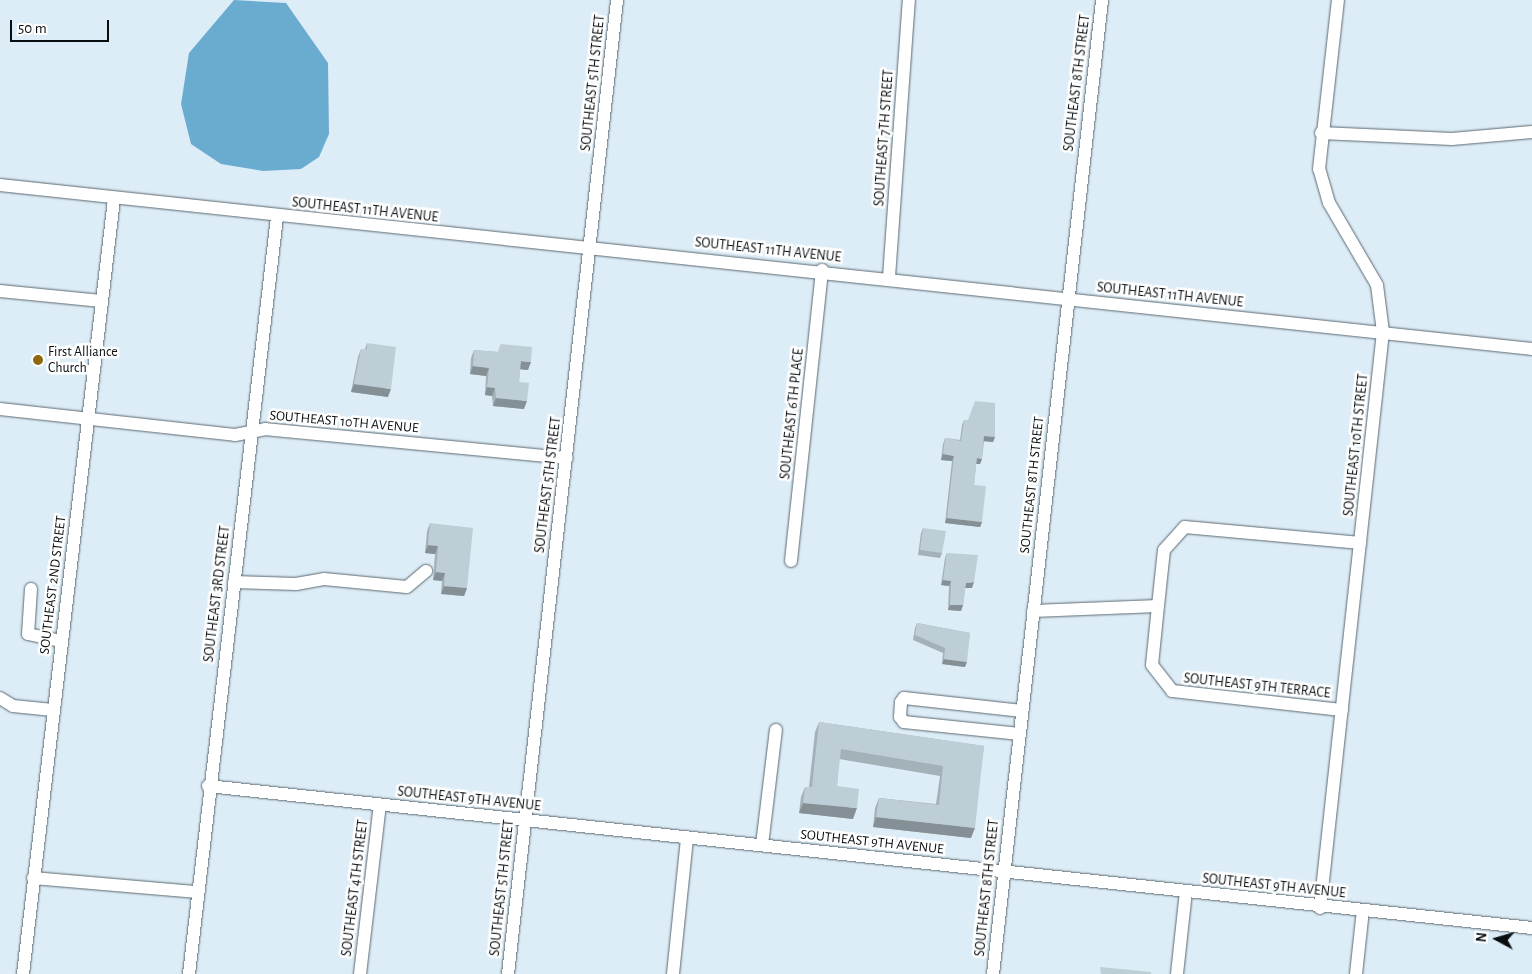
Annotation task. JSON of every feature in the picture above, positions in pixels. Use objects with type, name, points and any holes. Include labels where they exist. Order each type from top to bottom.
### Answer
[{"type":"street","name":"SOUTHEAST 5TH STREET","points":[[508,974],[617,0]]},
{"type":"street","name":"SOUTHEAST 7TH STREET","points":[[889,278],[909,0]]},
{"type":"street","name":"SOUTHEAST 8TH STREET","points":[[993,974],[1066,300],[1102,0]]},
{"type":"street","name":"SOUTHEAST 10TH STREET","points":[[1320,908],[1383,332],[1377,284],[1329,203],[1319,168],[1321,133],[1338,0]]},
{"type":"street","points":[[1321,133],[1452,138],[1532,132]]},
{"type":"street","name":"SOUTHEAST 11TH AVENUE","points":[[0,185],[277,217],[822,270],[1066,300],[1532,349]]},
{"type":"street","name":"SOUTHEAST 2ND STREET","points":[[23,974],[114,199]]},
{"type":"street","name":"SOUTHEAST 3RD STREET","points":[[189,974],[208,786],[277,217]]},
{"type":"street","name":"SOUTHEAST 6TH PLACE","points":[[790,562],[822,270]]},
{"type":"street","points":[[0,291],[102,302]]},
{"type":"street","name":"SOUTHEAST 10TH AVENUE","points":[[0,409],[89,417],[234,435],[250,430],[567,458]]},
{"type":"street","points":[[1033,611],[1158,606],[1164,550],[1185,527],[1360,542]]},
{"type":"street","points":[[234,582],[296,584],[324,579],[407,586],[426,571]]},
{"type":"street","points":[[31,589],[28,634],[61,641]]},
{"type":"street","name":"SOUTHEAST 9TH TERRACE","points":[[1158,606],[1152,665],[1172,691],[1342,710]]},
{"type":"street","points":[[0,698],[13,706],[53,710]]},
{"type":"street","points":[[1020,734],[904,722],[900,717],[901,702],[904,698],[1022,711]]},
{"type":"street","points":[[762,845],[776,730]]},
{"type":"street","name":"SOUTHEAST 9TH AVENUE","points":[[208,786],[1004,870],[1320,908],[1363,910],[1532,928]]},
{"type":"street","name":"SOUTHEAST 4TH STREET","points":[[360,974],[380,805]]},
{"type":"street","points":[[673,974],[687,838]]},
{"type":"street","points":[[33,878],[197,892]]},
{"type":"street","points":[[1177,974],[1186,891]]},
{"type":"street","points":[[1356,974],[1363,910]]},
{"type":"water","points":[[234,0],[286,3],[328,63],[329,134],[319,157],[301,169],[263,171],[221,164],[191,144],[181,104],[189,53]]},
{"type":"building","points":[[367,343],[396,347],[391,389],[354,384],[361,349],[367,349]]},
{"type":"building","points":[[501,344],[532,347],[531,362],[521,361],[519,382],[529,383],[527,401],[496,398],[495,388],[487,387],[489,368],[473,366],[474,350],[498,352]]},
{"type":"building","points":[[975,401],[995,403],[995,437],[984,436],[982,459],[977,458],[974,485],[986,486],[982,522],[947,518],[954,456],[943,454],[945,438],[961,441],[964,420],[968,420]]},
{"type":"building","points":[[430,523],[473,528],[467,588],[444,586],[445,573],[436,572],[438,546],[428,545]]},
{"type":"building","points":[[923,528],[946,531],[942,553],[920,550]]},
{"type":"building","points":[[947,553],[978,555],[974,582],[966,583],[963,605],[950,605],[951,581],[943,580]]},
{"type":"building","points":[[917,623],[970,633],[967,662],[944,659],[945,648],[915,635]]},
{"type":"building","points":[[819,722],[984,746],[975,828],[876,817],[879,798],[939,805],[943,766],[841,749],[837,786],[859,789],[857,808],[803,803],[805,787],[812,787]]},
{"type":"building","points":[[1100,967],[1151,972],[1151,974],[1101,974]]},
{"type":"place","name":"First Alliance Church","points":[[38,360]]}]
